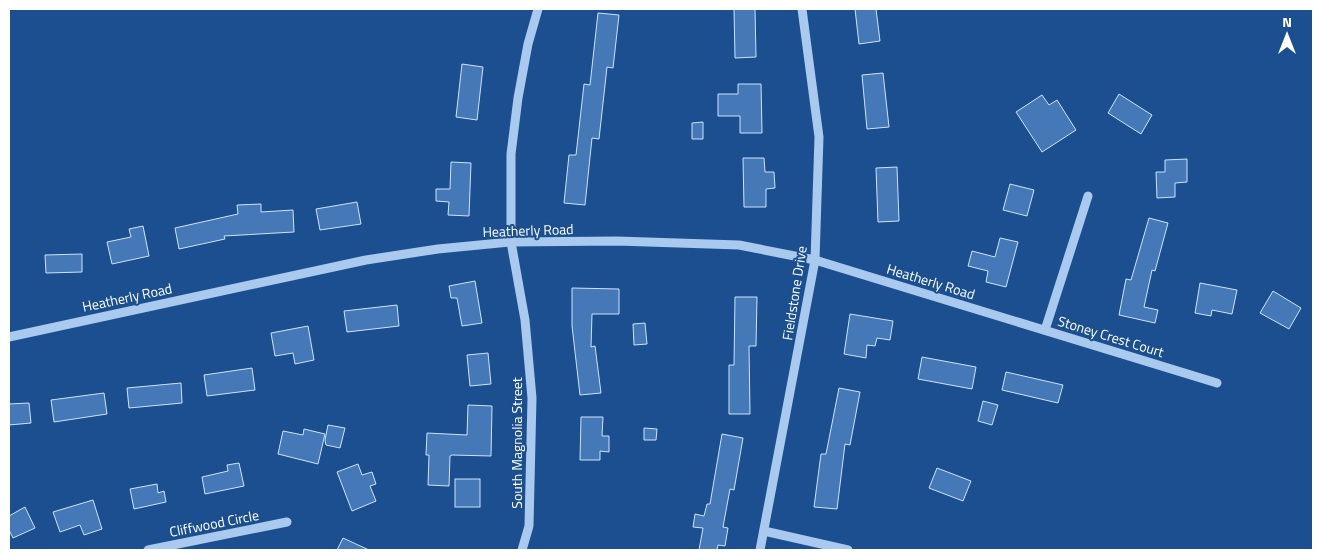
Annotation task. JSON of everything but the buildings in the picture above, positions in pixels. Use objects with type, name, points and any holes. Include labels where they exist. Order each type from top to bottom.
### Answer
[{"type":"street","name":"South Magnolia Street","points":[[522,550],[529,526],[532,398],[525,320],[511,242],[511,154],[528,44],[538,9]]},
{"type":"street","name":"Fieldstone Drive","points":[[760,550],[816,260],[819,137],[802,9]]},
{"type":"street","name":"Stoney Crest Court","points":[[1088,196],[1045,330],[1217,383]]},
{"type":"street","name":"Heatherly Road","points":[[9,337],[366,260],[438,249],[511,242],[617,241],[739,245],[816,260],[1045,330]]},
{"type":"street","name":"Cliffwood Circle","points":[[148,550],[287,522]]},
{"type":"street","points":[[764,531],[848,550]]}]
